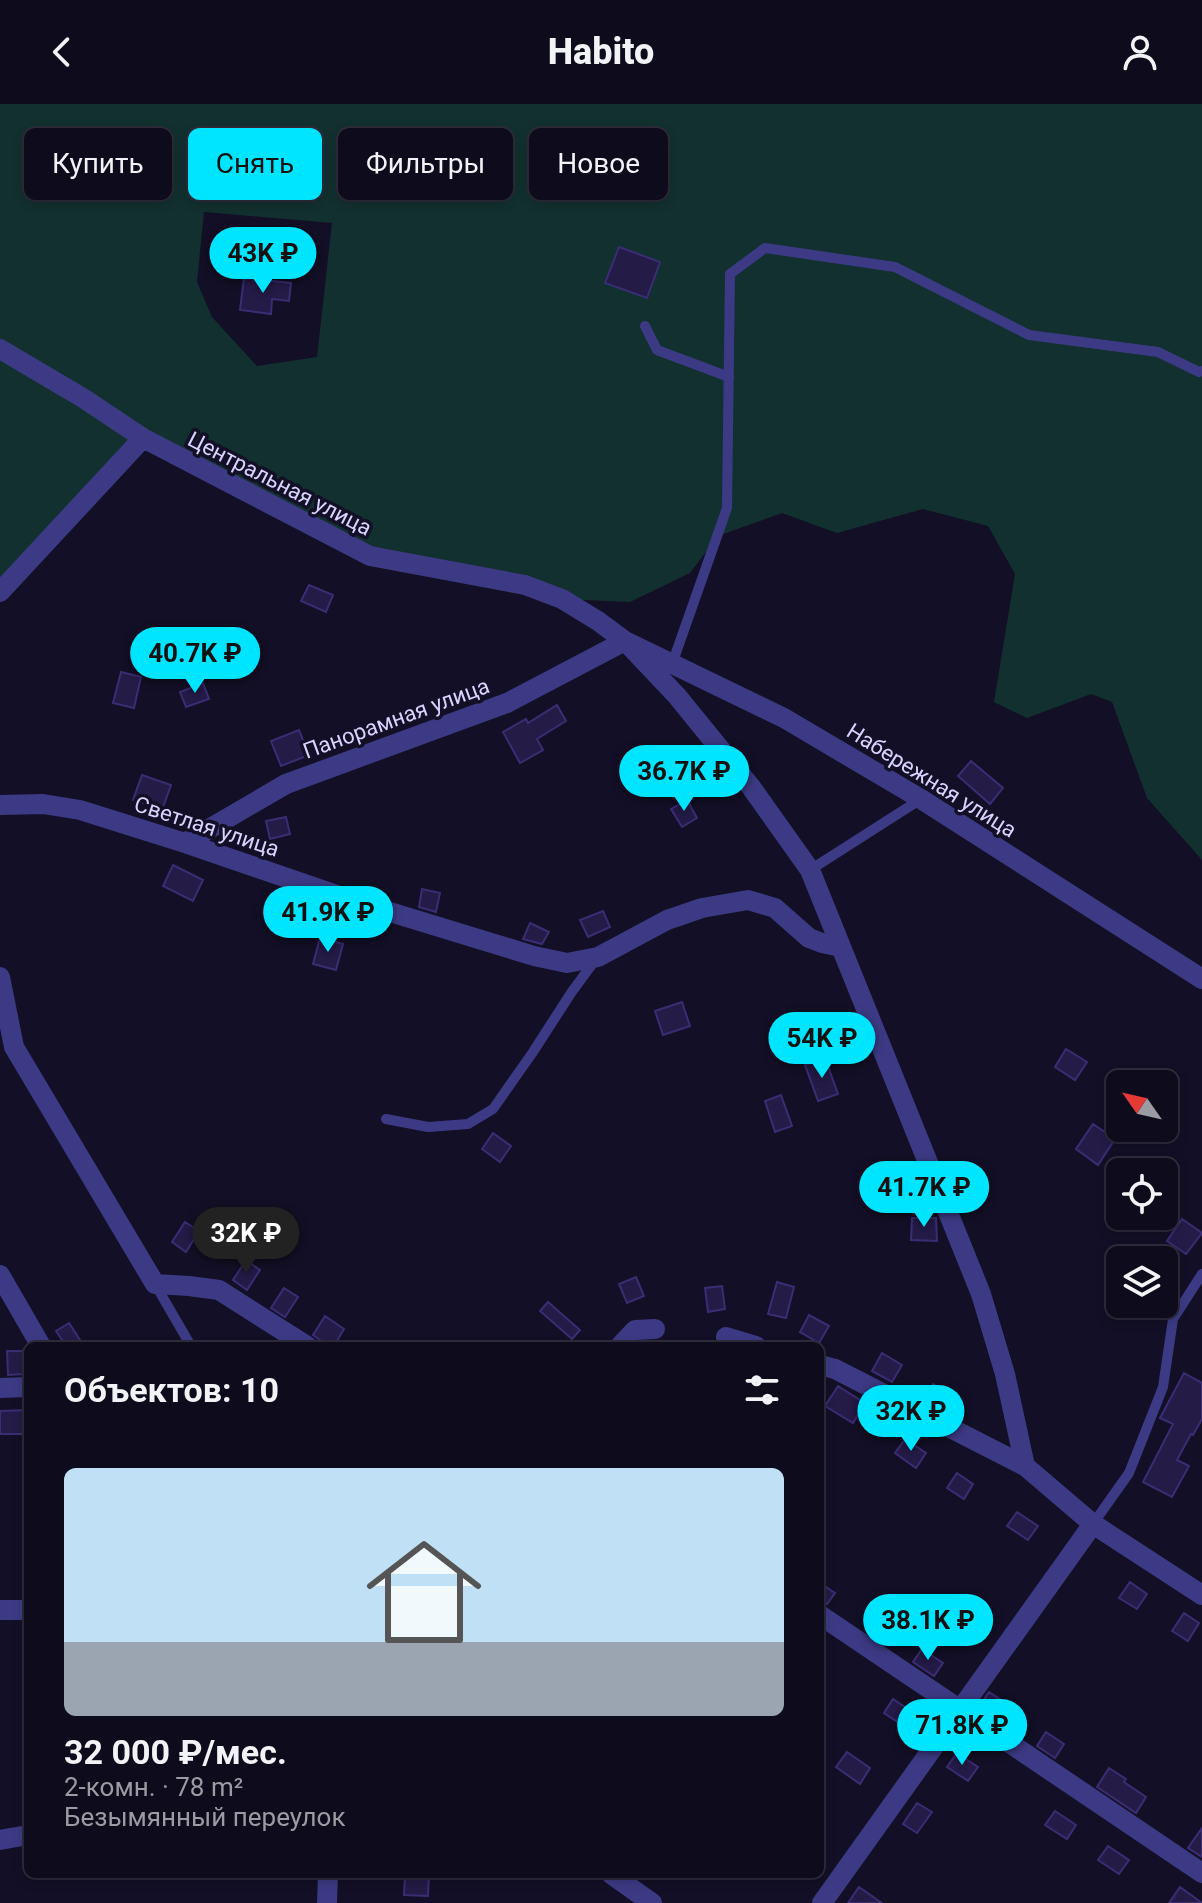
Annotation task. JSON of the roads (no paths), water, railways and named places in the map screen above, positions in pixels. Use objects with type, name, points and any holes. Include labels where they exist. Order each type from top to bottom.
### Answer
[{"type":"street","name":"Центральная улица","points":[[0,349],[143,438],[370,556],[525,585],[562,599],[625,641],[686,707],[751,787],[810,870],[981,1294],[1005,1374],[1025,1466]]},
{"type":"street","points":[[0,592],[143,438]]},
{"type":"street","name":"Набережная улица","points":[[625,641],[784,718],[921,799],[1202,979]]},
{"type":"street","name":"Панорамная улица","points":[[185,843],[286,784],[507,703],[625,641]]},
{"type":"street","name":"Светлая улица","points":[[0,805],[43,804],[80,810],[354,901],[534,956],[567,963],[598,957],[667,920],[702,908],[748,900],[775,908],[809,938],[841,947]]},
{"type":"street","points":[[0,977],[14,1047],[155,1284],[219,1290],[301,1342]]},
{"type":"street","points":[[0,1275],[39,1342]]},
{"type":"street","points":[[624,1342],[635,1330],[655,1329]]},
{"type":"street","points":[[726,1337],[743,1342]]},
{"type":"street","points":[[824,1366],[1025,1466],[1093,1524],[1202,1595]]},
{"type":"street","points":[[0,1388],[24,1387]]},
{"type":"street","points":[[822,1903],[1093,1524]]},
{"type":"street","points":[[0,1610],[24,1610]]},
{"type":"street","points":[[824,1618],[1202,1873]]},
{"type":"street","points":[[0,1840],[24,1836]]},
{"type":"street","points":[[327,1903],[328,1878]]},
{"type":"street","points":[[617,1878],[652,1903]]},
{"type":"lane","points":[[672,664],[727,508],[730,274],[765,248],[895,267],[1029,335],[1158,352],[1202,371]]},
{"type":"lane","points":[[645,326],[657,350],[729,377]]},
{"type":"lane","points":[[810,870],[921,799]]},
{"type":"lane","points":[[386,1119],[428,1127],[468,1124],[493,1109],[598,957]]},
{"type":"lane","points":[[1093,1524],[1129,1473],[1163,1387],[1173,1319],[1202,1274]]},
{"type":"lane","points":[[155,1284],[189,1342]]}]
